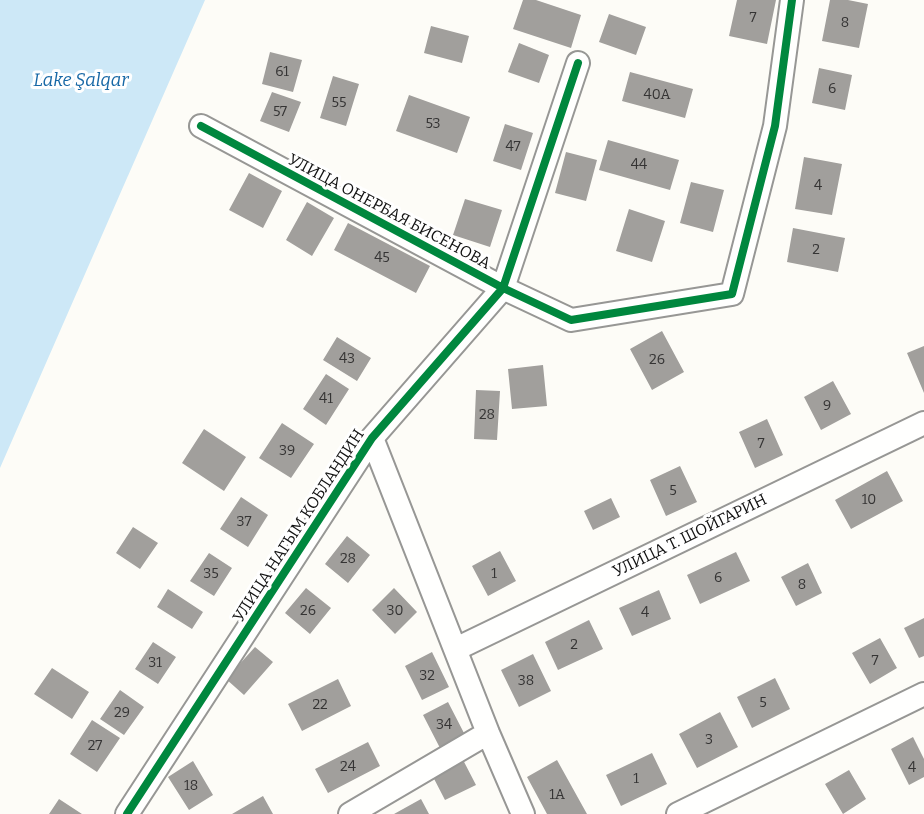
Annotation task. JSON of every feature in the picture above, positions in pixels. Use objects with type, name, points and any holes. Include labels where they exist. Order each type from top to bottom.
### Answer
[{"type":"street","name":"УЛИЦА ОНЕРБАЯ БИСЕНОВА","points":[[201,126],[503,288],[571,320],[732,294],[775,126],[792,0]]},
{"type":"street","name":"УЛИЦА НАГЫМ КОБЛАНДИН","points":[[127,814],[372,438],[503,288],[578,63]]},
{"type":"street","name":"УЛИЦА Т. ШОЙГАРИН","points":[[456,649],[924,423]]},
{"type":"street","points":[[372,438],[523,814]]},
{"type":"street","points":[[678,814],[924,694]]},
{"type":"street","points":[[350,814],[489,733]]},
{"type":"water","name":"Lake Şalqar","points":[[0,0],[205,0],[0,468]]},
{"type":"building","points":[[523,0],[536,0],[581,15],[571,48],[513,29]]},
{"type":"building","points":[[737,0],[776,0],[767,44],[729,36]]},
{"type":"building","points":[[830,0],[848,0],[868,4],[859,48],[822,41]]},
{"type":"building","points":[[609,14],[646,27],[636,55],[599,42]]},
{"type":"building","points":[[431,26],[469,36],[462,63],[424,53]]},
{"type":"building","points":[[519,43],[549,55],[539,83],[508,72]]},
{"type":"building","points":[[270,52],[302,60],[293,92],[262,84]]},
{"type":"building","points":[[819,68],[852,75],[845,110],[812,103]]},
{"type":"building","points":[[630,72],[693,89],[685,118],[622,101]]},
{"type":"building","points":[[333,76],[359,84],[346,126],[320,118]]},
{"type":"building","points":[[272,92],[301,102],[289,132],[260,121]]},
{"type":"building","points":[[409,95],[470,117],[457,153],[396,131]]},
{"type":"building","points":[[505,124],[533,133],[521,170],[493,161]]},
{"type":"building","points":[[608,140],[679,160],[670,190],[599,170]]},
{"type":"building","points":[[566,152],[597,160],[586,201],[555,193]]},
{"type":"building","points":[[804,157],[842,164],[832,215],[795,209]]},
{"type":"building","points":[[249,173],[282,191],[263,228],[229,210]]},
{"type":"building","points":[[691,182],[724,190],[713,232],[680,223]]},
{"type":"building","points":[[465,199],[502,210],[490,247],[453,235]]},
{"type":"building","points":[[307,202],[334,218],[312,256],[286,240]]},
{"type":"building","points":[[629,209],[665,221],[652,262],[616,251]]},
{"type":"building","points":[[348,223],[430,266],[416,293],[334,250]]},
{"type":"building","points":[[793,228],[845,238],[838,272],[787,262]]},
{"type":"building","points":[[662,331],[684,372],[652,390],[630,349]]},
{"type":"building","points":[[337,337],[371,358],[357,381],[323,360]]},
{"type":"building","points":[[924,346],[924,393],[907,353]]},
{"type":"building","points":[[543,365],[547,406],[512,409],[508,369]]},
{"type":"building","points":[[326,374],[349,389],[326,425],[303,409]]},
{"type":"building","points":[[833,381],[851,414],[821,430],[804,397]]},
{"type":"building","points":[[476,390],[500,391],[497,440],[474,439]]},
{"type":"building","points":[[767,419],[783,455],[755,468],[739,432]]},
{"type":"building","points":[[282,423],[314,444],[291,478],[259,458]]},
{"type":"building","points":[[204,429],[246,457],[224,491],[182,463]]},
{"type":"building","points":[[680,466],[697,502],[666,516],[650,480]]},
{"type":"building","points":[[887,471],[903,501],[851,529],[835,500]]},
{"type":"building","points":[[241,497],[268,515],[248,547],[220,529]]},
{"type":"building","points":[[611,498],[620,517],[593,530],[584,511]]},
{"type":"building","points":[[133,527],[158,543],[140,569],[116,553]]},
{"type":"building","points":[[347,536],[370,555],[348,583],[325,564]]},
{"type":"building","points":[[500,551],[516,581],[488,596],[472,566]]},
{"type":"building","points":[[736,552],[750,581],[700,604],[687,575]]},
{"type":"building","points":[[209,553],[232,568],[214,596],[190,581]]},
{"type":"building","points":[[808,563],[822,593],[796,606],[781,577]]},
{"type":"building","points":[[306,588],[331,608],[310,634],[285,613]]},
{"type":"building","points":[[394,588],[417,612],[395,634],[372,610]]},
{"type":"building","points":[[168,589],[203,612],[192,629],[157,607]]},
{"type":"building","points":[[659,590],[671,619],[632,636],[619,608]]},
{"type":"building","points":[[924,618],[924,656],[919,658],[904,628]]},
{"type":"building","points":[[589,620],[603,649],[558,670],[545,642]]},
{"type":"building","points":[[880,638],[897,668],[870,684],[852,653]]},
{"type":"building","points":[[153,642],[176,657],[158,684],[135,669]]},
{"type":"building","points":[[255,647],[273,662],[244,695],[226,679]]},
{"type":"building","points":[[432,652],[449,687],[422,700],[405,666]]},
{"type":"building","points":[[533,654],[551,691],[519,707],[501,670]]},
{"type":"building","points":[[52,668],[89,692],[72,719],[34,694]]},
{"type":"building","points":[[775,678],[790,709],[752,728],[737,697]]},
{"type":"building","points":[[338,679],[351,706],[302,731],[288,704]]},
{"type":"building","points":[[120,690],[144,707],[124,735],[100,719]]},
{"type":"building","points":[[448,702],[465,735],[440,748],[423,715]]},
{"type":"building","points":[[720,712],[738,747],[697,768],[679,734]]},
{"type":"building","points":[[92,720],[120,738],[97,772],[70,754]]},
{"type":"building","points":[[913,737],[924,759],[924,777],[909,785],[891,749]]},
{"type":"building","points":[[368,742],[380,766],[328,793],[315,769]]},
{"type":"building","points":[[652,753],[667,784],[621,806],[606,775]]},
{"type":"building","points":[[461,756],[476,785],[445,800],[430,771]]},
{"type":"building","points":[[557,760],[587,814],[547,814],[527,777]]},
{"type":"building","points":[[193,761],[213,795],[189,810],[168,777]]},
{"type":"building","points":[[849,770],[866,799],[843,814],[825,784]]},
{"type":"building","points":[[263,796],[273,814],[232,814]]},
{"type":"building","points":[[59,799],[82,814],[49,814]]},
{"type":"building","points":[[421,799],[429,814],[394,814]]},
{"type":"cycle path","points":[[201,126],[503,288],[571,320],[732,294],[775,126],[792,0]]},
{"type":"cycle path","points":[[127,814],[372,438],[503,288],[578,63]]}]
